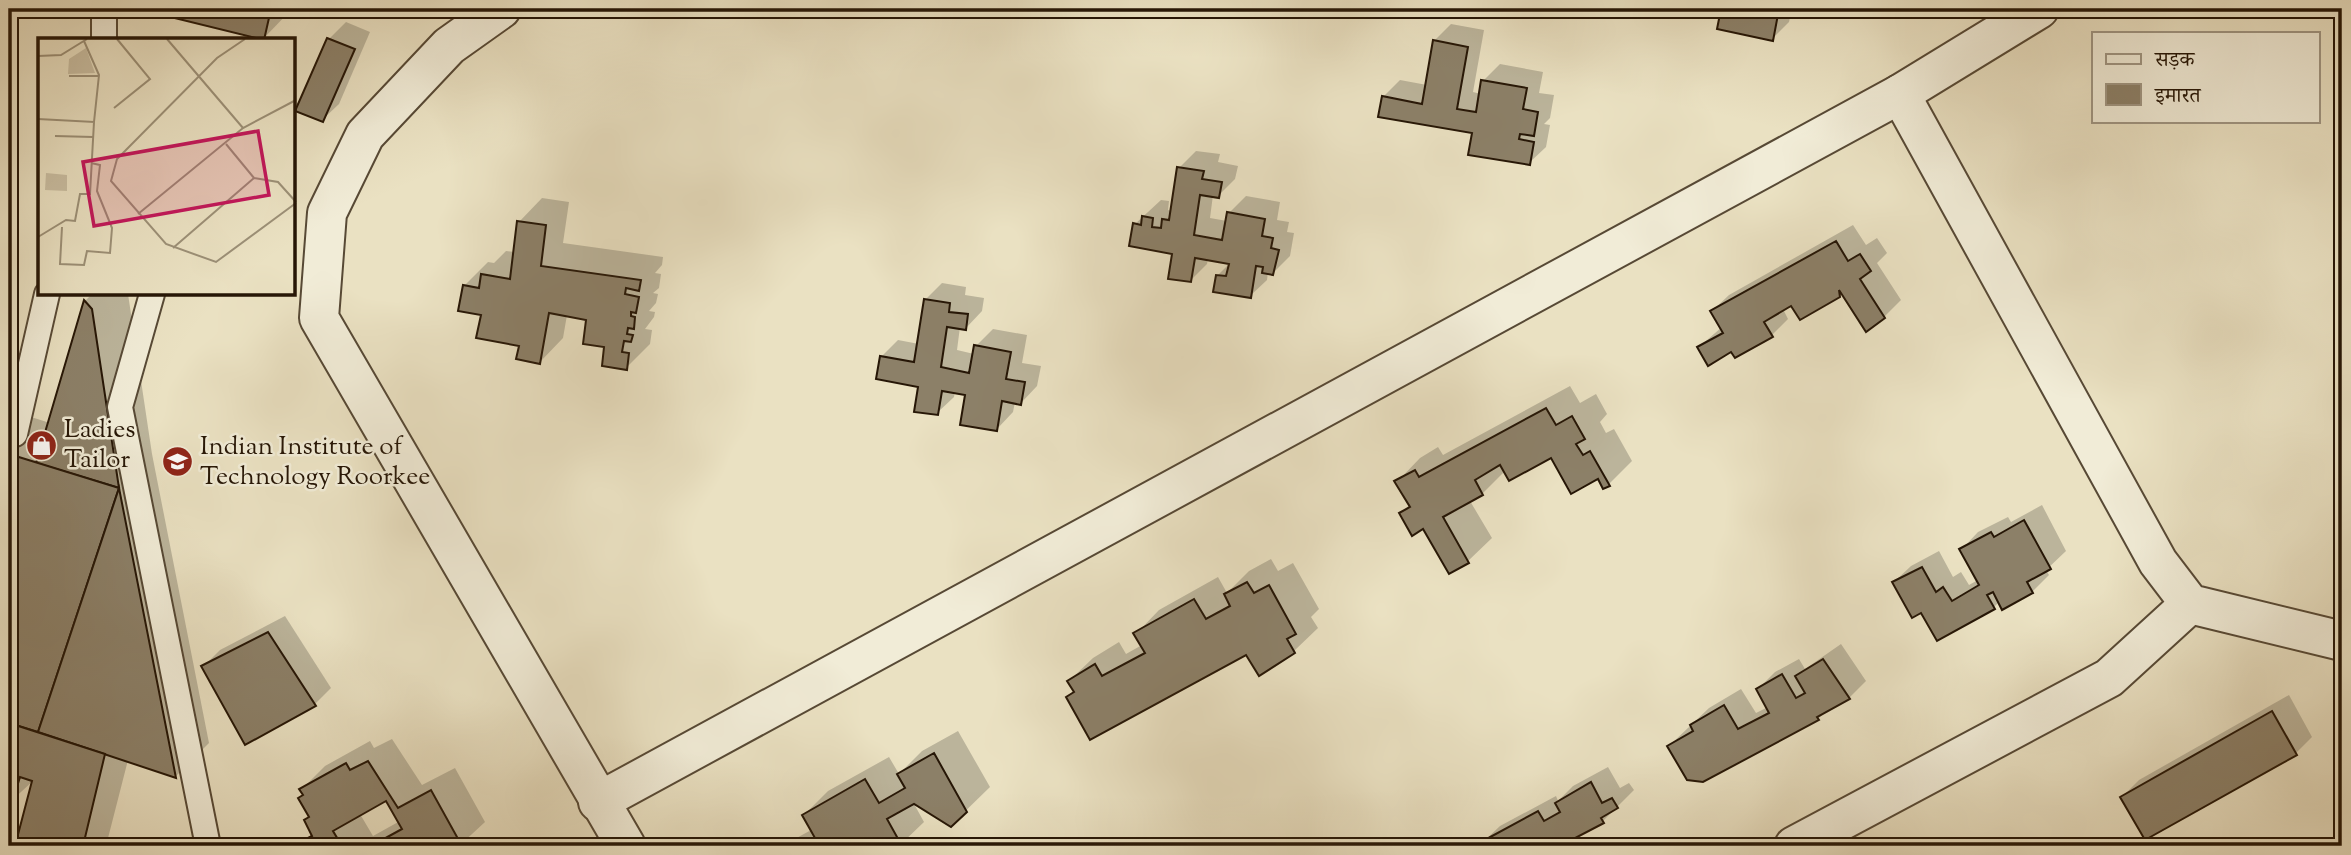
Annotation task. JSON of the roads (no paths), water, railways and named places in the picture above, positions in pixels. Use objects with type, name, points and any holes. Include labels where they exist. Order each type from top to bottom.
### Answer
[{"type":"street","points":[[501,9],[449,46],[365,135],[327,213],[319,318],[626,846]]},
{"type":"street","points":[[598,802],[1900,94],[2039,9]]},
{"type":"street","points":[[1900,94],[2158,562],[2190,604],[2342,641]]},
{"type":"street","points":[[1794,846],[2109,678],[2190,604]]},
{"type":"lane","points":[[104,9],[110,38]]},
{"type":"lane","points":[[9,432],[15,434],[47,296]]},
{"type":"lane","points":[[151,296],[120,407],[208,846]]},
{"type":"place","name":"Ladies Tailor","points":[[41,445]]},
{"type":"place","name":"Indian Institute of Technology Roorkee","points":[[177,462]]}]
